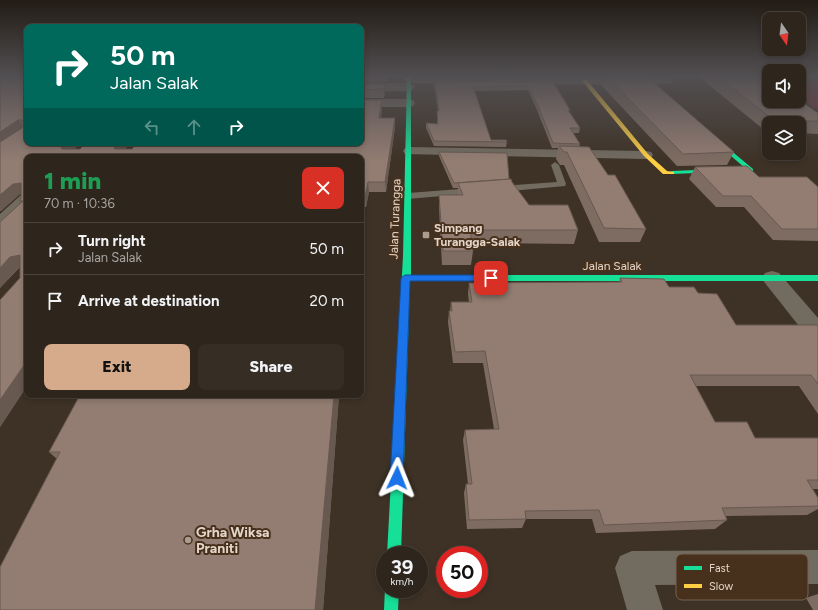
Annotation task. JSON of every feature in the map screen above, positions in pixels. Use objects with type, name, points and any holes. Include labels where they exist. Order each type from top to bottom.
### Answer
[{"type":"street","name":"Jalan Turangga","points":[[394,546],[410,151],[409,104]]},
{"type":"street","points":[[604,104],[646,155],[665,172],[751,170],[703,129]]},
{"type":"street","points":[[410,151],[646,155]]},
{"type":"street","points":[[0,223],[24,202]]},
{"type":"street","name":"Jalan Salak","points":[[405,278],[818,278]]},
{"type":"street","points":[[772,278],[818,334]]},
{"type":"street","points":[[808,567],[818,567]]},
{"type":"street","points":[[645,610],[632,568],[676,568]]},
{"type":"street","points":[[391,610],[392,598]]},
{"type":"lane","points":[[408,196],[562,184],[555,165]]},
{"type":"shaded area","points":[[809,104],[818,104],[818,110]]},
{"type":"building","points":[[0,104],[24,104],[24,146],[63,146],[61,148],[63,149],[80,149],[83,146],[116,146],[115,149],[132,149],[134,146],[364,146],[364,104],[381,104],[379,118],[395,118],[385,182],[368,182],[365,197],[364,154],[24,154],[24,365],[0,400],[0,300],[20,278],[20,255],[10,257],[0,268],[0,222],[23,201],[19,201],[21,198],[21,183],[13,184],[0,195],[0,142],[22,128],[22,120],[18,120],[0,132]]},
{"type":"building","points":[[438,104],[479,104],[491,140],[506,140],[507,142],[434,141],[426,123],[438,124],[437,111],[439,111]]},
{"type":"building","points":[[537,104],[567,104],[570,110],[568,110],[580,128],[570,128],[580,144],[553,143]]},
{"type":"building","points":[[634,104],[679,104],[734,152],[683,154]]},
{"type":"building","points":[[754,104],[762,104],[762,108],[806,108],[806,105],[818,113],[818,121],[806,121],[806,116],[769,116]]},
{"type":"building","points":[[559,146],[589,147],[608,175],[615,175],[646,229],[604,228],[567,152],[564,152]]},
{"type":"building","points":[[439,152],[507,153],[509,179],[454,183]]},
{"type":"building","points":[[747,166],[759,177],[807,177],[818,187],[818,229],[782,229],[751,196],[723,196],[695,167]]},
{"type":"building","points":[[511,179],[529,205],[568,205],[578,230],[470,230],[473,251],[443,251],[439,195],[463,195],[458,183]]},
{"type":"building","points":[[620,278],[664,279],[669,287],[694,287],[698,293],[717,294],[736,325],[818,326],[818,384],[811,375],[690,375],[715,422],[747,422],[755,438],[818,438],[818,480],[807,480],[818,498],[818,506],[722,508],[727,520],[604,525],[599,510],[525,511],[526,519],[469,520],[466,484],[472,484],[465,430],[499,429],[485,351],[455,352],[449,311],[452,311],[451,302],[472,302],[469,283],[622,282]]},
{"type":"building","name":"Grha Wiksa Praniti","points":[[78,398],[334,398],[315,610],[0,610],[0,567],[60,452],[49,452]]},
{"type":"traffic: fast","points":[[394,546],[407,256],[409,104]]},
{"type":"traffic: fast","points":[[672,173],[751,170],[710,135]]},
{"type":"traffic: fast","points":[[405,278],[818,278]]},
{"type":"traffic: fast","points":[[391,610],[392,598]]},
{"type":"traffic: slow","points":[[604,104],[646,155],[665,173],[672,173]]},
{"type":"place","name":"Simpang Turangga-Salak","points":[[426,235]]},
{"type":"place","name":"Grha Wiksa Praniti","points":[[188,540]]},
{"type":"route","points":[[397,478],[405,278],[491,278]]}]
